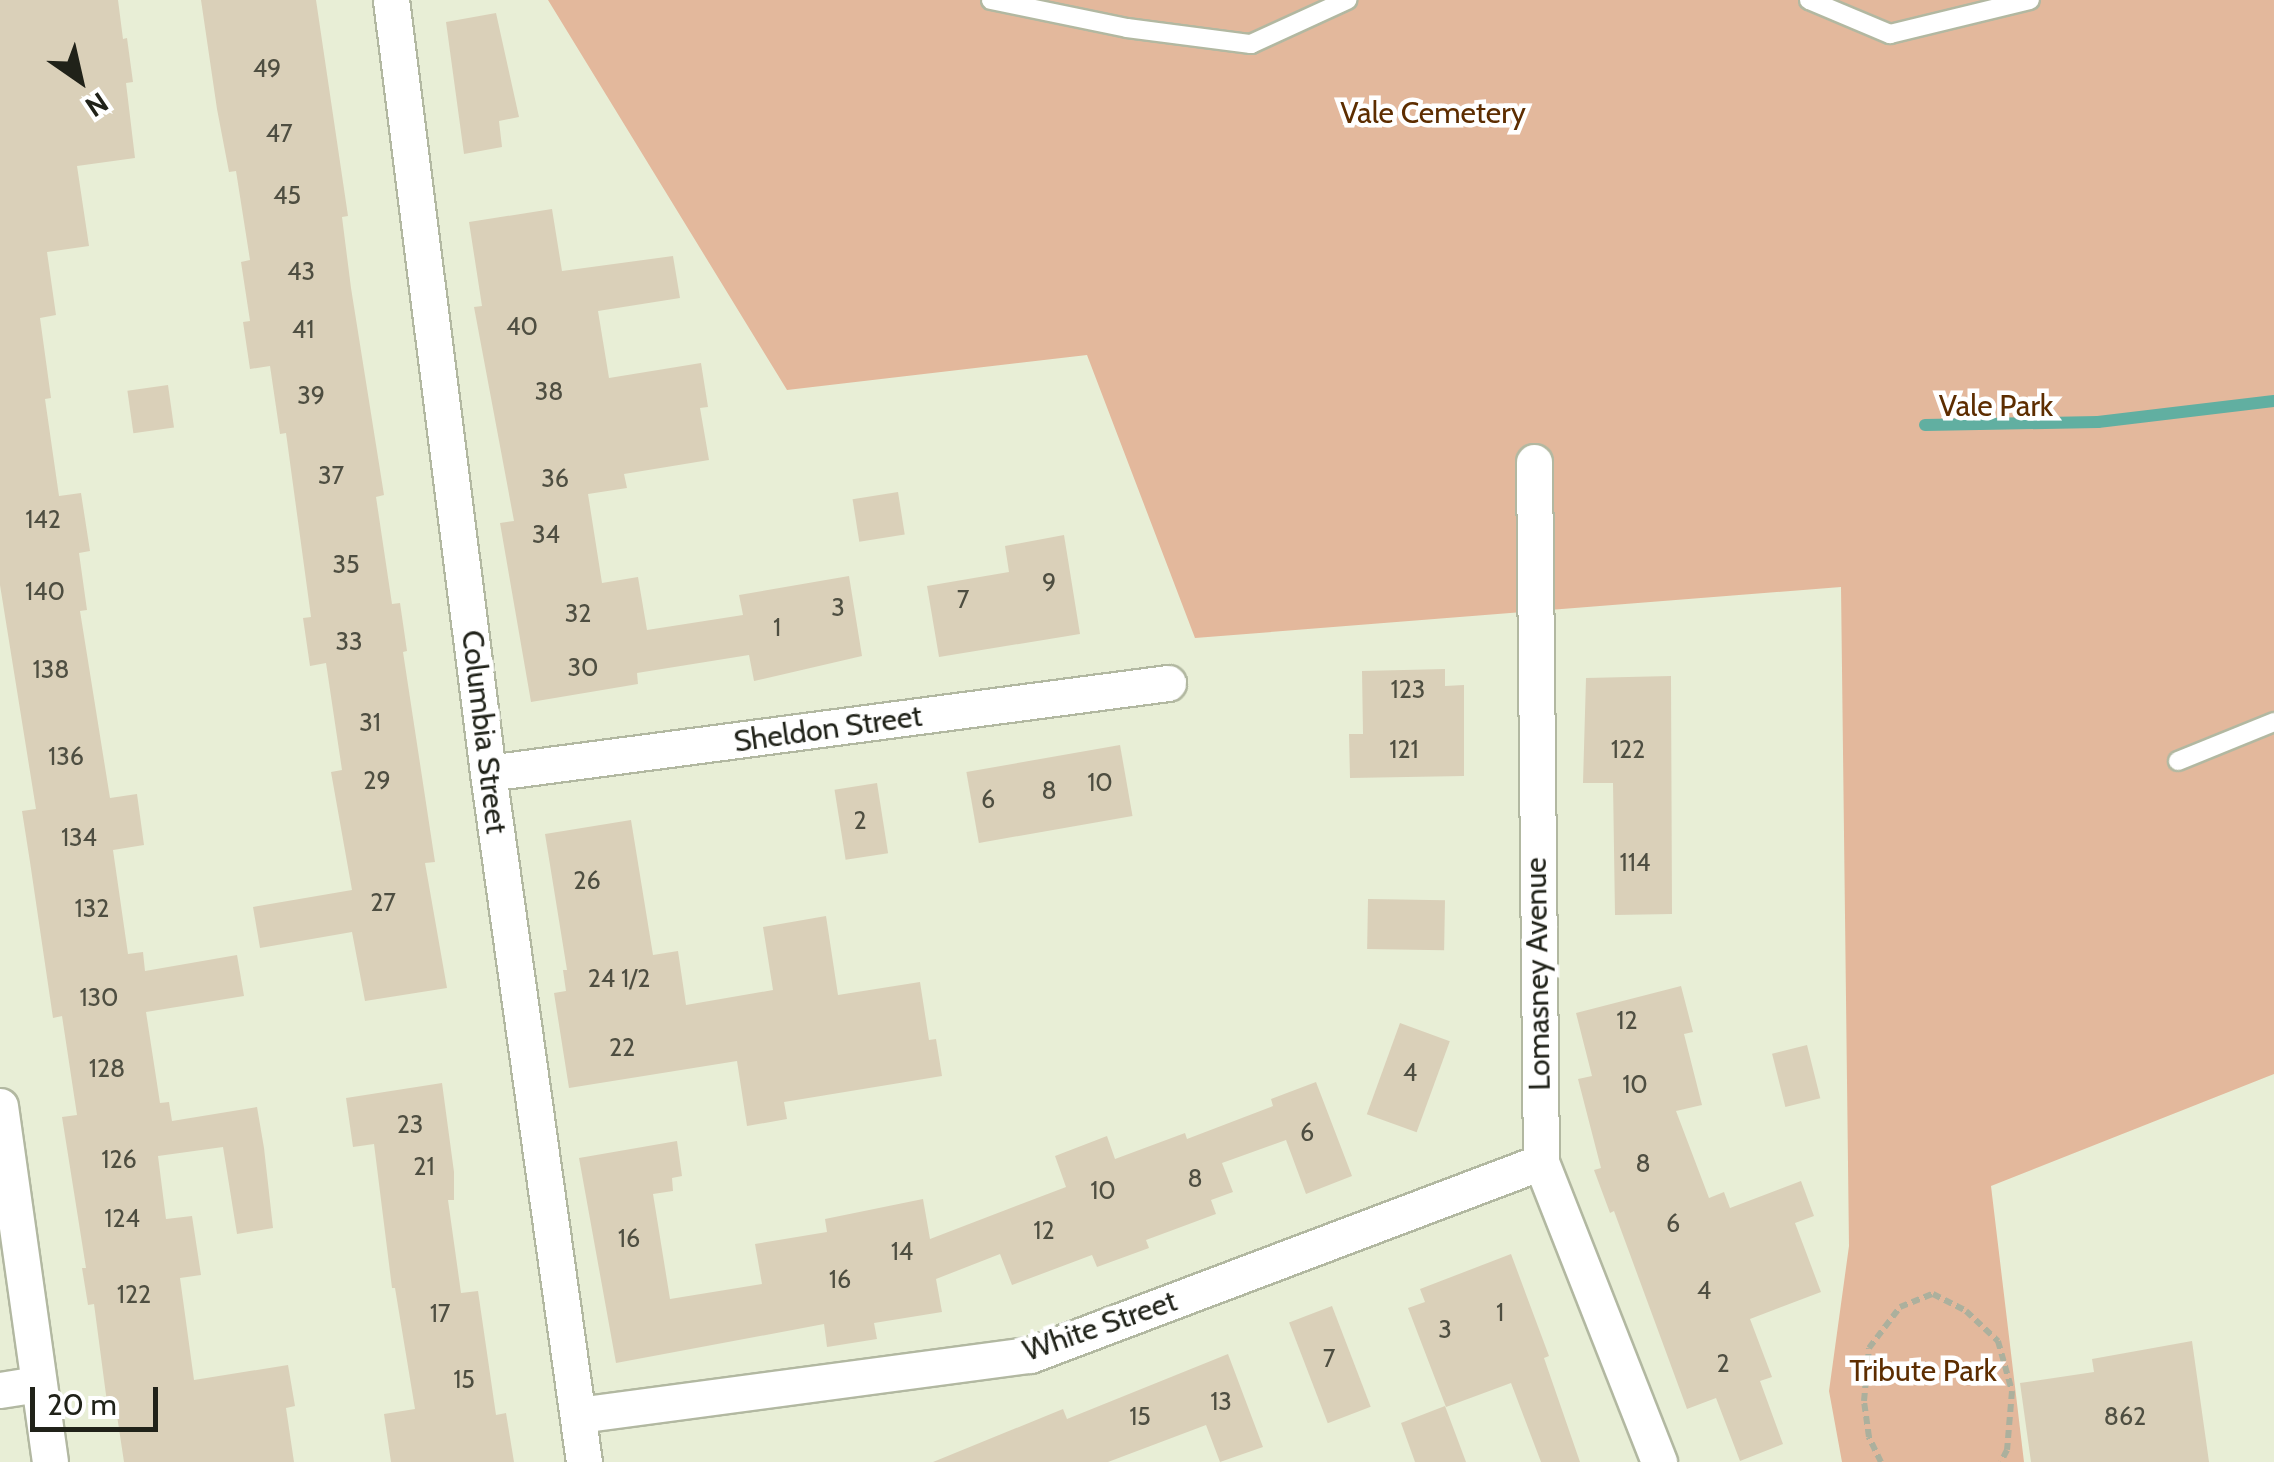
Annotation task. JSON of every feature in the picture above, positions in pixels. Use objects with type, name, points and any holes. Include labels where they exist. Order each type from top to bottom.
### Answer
[{"type":"street","name":"Columbia Street","points":[[391,0],[488,773],[584,1462]]},
{"type":"street","name":"Lomasney Avenue","points":[[1534,462],[1540,1162],[1660,1462]]},
{"type":"street","name":"Sheldon Street","points":[[488,773],[1168,683]]},
{"type":"street","points":[[0,1106],[50,1462]]},
{"type":"street","name":"White Street","points":[[578,1414],[1030,1355],[1540,1162]]},
{"type":"street","points":[[0,1390],[39,1384]]},
{"type":"lane","points":[[992,0],[1127,28],[1251,44],[1346,0]]},
{"type":"lane","points":[[1809,0],[1890,34],[2030,0]]},
{"type":"lane","points":[[2178,760],[2274,722]]},
{"type":"path","points":[[1880,1462],[1869,1437],[1864,1402],[1869,1348],[1900,1307],[1933,1294],[1966,1311],[1998,1340],[2012,1391],[2007,1450],[2001,1462]]},
{"type":"green space","name":"Vale Park","points":[[548,0],[2274,0],[2274,1074],[1991,1186],[2024,1462],[1842,1462],[1829,1391],[1849,1246],[1841,587],[1195,638],[1087,355],[787,390]]},
{"type":"building","points":[[0,0],[118,0],[123,39],[127,38],[133,82],[126,83],[135,158],[77,166],[89,246],[47,252],[56,315],[40,318],[51,398],[45,399],[59,496],[81,493],[90,551],[79,553],[87,610],[80,611],[110,798],[137,794],[144,845],[113,850],[128,954],[143,952],[145,971],[237,955],[244,996],[146,1012],[160,1103],[169,1102],[172,1121],[257,1107],[264,1148],[273,1228],[237,1234],[223,1147],[158,1156],[166,1219],[192,1216],[201,1275],[180,1278],[194,1380],[288,1365],[295,1406],[286,1408],[294,1462],[124,1462],[116,1409],[108,1410],[94,1304],[88,1305],[82,1268],[86,1268],[62,1117],[77,1115],[62,1016],[53,1018],[22,811],[36,809],[0,585]]},
{"type":"building","points":[[201,0],[316,0],[348,216],[342,217],[351,288],[384,495],[376,497],[392,604],[400,603],[407,651],[403,652],[435,862],[425,863],[447,988],[365,1001],[352,932],[260,948],[253,907],[352,890],[331,772],[342,770],[326,663],[310,666],[303,618],[311,617],[286,433],[280,434],[270,366],[250,369],[243,322],[250,321],[241,262],[250,260],[236,171],[229,172],[217,109]]},
{"type":"building","points":[[496,13],[519,117],[499,121],[502,147],[464,154],[446,22]]},
{"type":"building","points":[[552,209],[562,271],[673,256],[680,298],[598,311],[609,378],[701,363],[708,407],[700,408],[709,460],[624,474],[627,488],[588,494],[602,583],[638,577],[647,630],[743,615],[739,595],[849,576],[862,656],[754,681],[749,655],[637,673],[638,684],[531,702],[500,523],[514,521],[474,307],[482,306],[469,222]]},
{"type":"building","points":[[168,385],[174,428],[133,433],[127,391]]},
{"type":"building","points":[[898,492],[905,534],[859,542],[853,499]]},
{"type":"building","points":[[1064,535],[1080,634],[939,657],[927,586],[1009,572],[1005,546]]},
{"type":"building","points":[[1445,669],[1445,686],[1464,685],[1464,776],[1350,778],[1349,734],[1363,734],[1362,671]]},
{"type":"building","points":[[1671,676],[1672,914],[1615,915],[1613,783],[1583,783],[1586,678]]},
{"type":"building","points":[[1120,745],[1133,816],[979,843],[966,772]]},
{"type":"building","points":[[877,783],[888,853],[846,860],[835,790]]},
{"type":"building","points":[[631,820],[653,955],[678,951],[686,1005],[773,990],[763,927],[826,916],[838,995],[920,982],[929,1040],[936,1039],[942,1076],[784,1102],[787,1119],[747,1126],[737,1061],[569,1088],[554,993],[566,991],[563,970],[567,970],[545,834]]},
{"type":"building","points":[[1368,899],[1445,900],[1444,950],[1367,949]]},
{"type":"building","points":[[1681,986],[1693,1032],[1684,1034],[1702,1105],[1676,1111],[1709,1198],[1724,1192],[1730,1208],[1801,1181],[1814,1216],[1795,1223],[1821,1292],[1750,1319],[1772,1377],[1760,1381],[1783,1444],[1740,1461],[1716,1398],[1687,1409],[1614,1211],[1610,1213],[1594,1170],[1601,1168],[1578,1079],[1592,1076],[1576,1013]]},
{"type":"building","points":[[1400,1023],[1450,1041],[1417,1132],[1367,1114]]},
{"type":"building","points":[[1807,1045],[1820,1098],[1785,1107],[1772,1054]]},
{"type":"building","points":[[1316,1082],[1352,1176],[1306,1194],[1286,1140],[1222,1163],[1233,1192],[1211,1200],[1216,1214],[1146,1240],[1149,1248],[1097,1267],[1092,1255],[1012,1285],[1000,1254],[936,1279],[942,1312],[874,1323],[877,1339],[827,1347],[824,1324],[616,1363],[579,1158],[677,1141],[682,1176],[672,1178],[673,1191],[653,1194],[670,1299],[762,1284],[755,1244],[827,1232],[825,1219],[923,1199],[930,1239],[1066,1187],[1055,1156],[1107,1136],[1115,1159],[1185,1133],[1187,1139],[1273,1106],[1271,1099]]},
{"type":"building","points":[[442,1083],[454,1172],[454,1200],[448,1200],[461,1293],[478,1291],[496,1415],[506,1413],[514,1462],[391,1462],[384,1414],[415,1409],[392,1288],[374,1144],[353,1147],[346,1098]]},
{"type":"building","points":[[1511,1254],[1549,1356],[1544,1358],[1580,1462],[1541,1462],[1511,1383],[1446,1407],[1408,1308],[1425,1302],[1420,1289]]},
{"type":"building","points":[[1332,1306],[1371,1407],[1328,1423],[1289,1322]]},
{"type":"building","points":[[2192,1341],[2209,1462],[2031,1462],[2020,1383],[2094,1372],[2092,1359]]},
{"type":"building","points":[[1228,1354],[1263,1447],[1220,1462],[1206,1425],[1108,1462],[933,1462],[1063,1409],[1067,1419]]},
{"type":"building","points":[[1445,1406],[1466,1462],[1415,1462],[1401,1423]]},
{"type":"waterway","points":[[1925,425],[2098,422],[2274,401]]},
{"type":"park label","name":"Vale Cemetery","points":[[1433,113]]},
{"type":"park label","name":"Tribute Park","points":[[1923,1371]]}]
